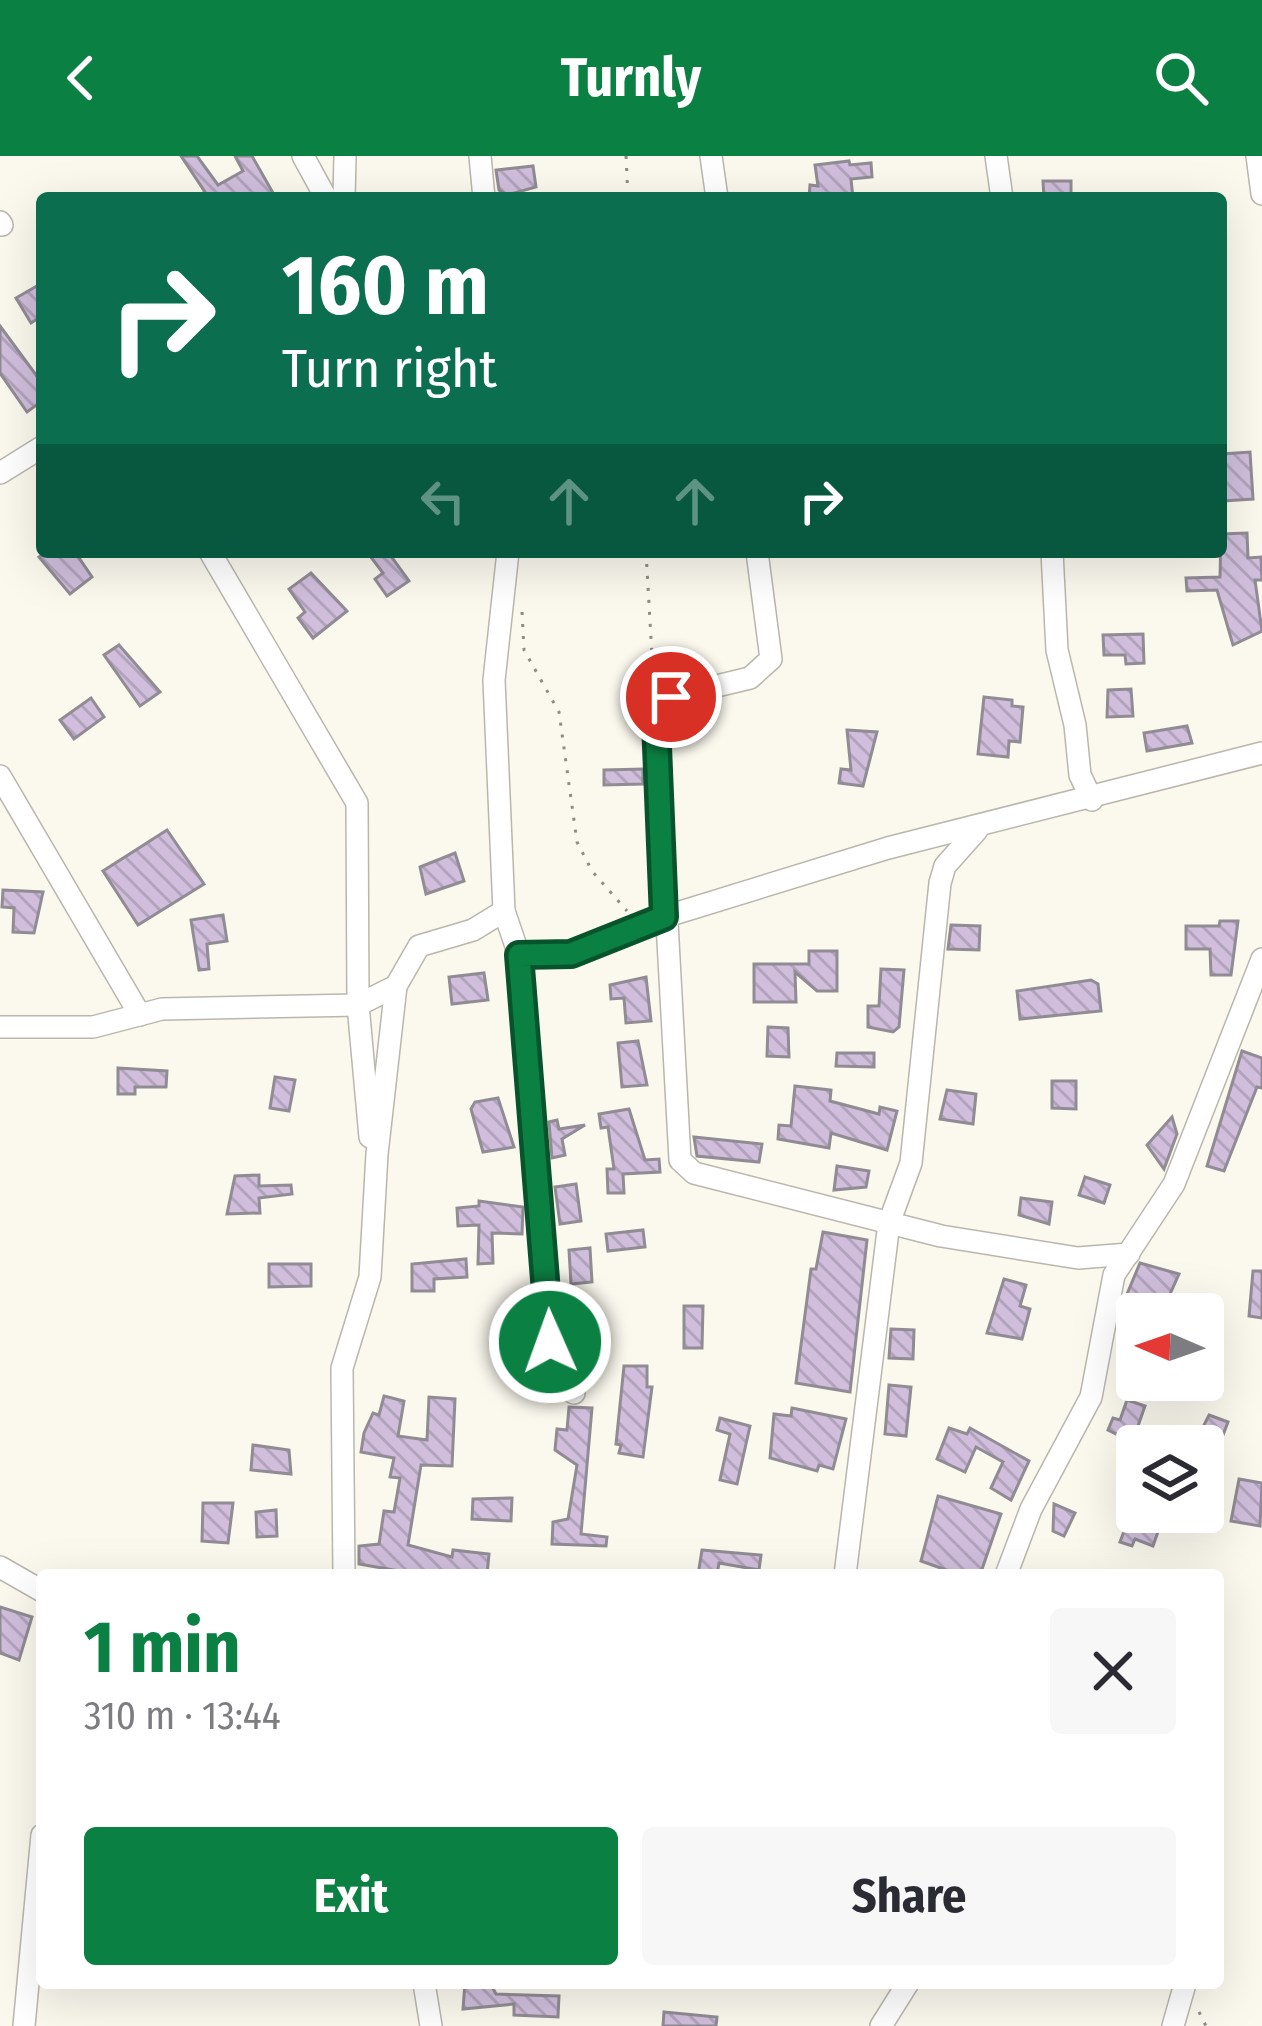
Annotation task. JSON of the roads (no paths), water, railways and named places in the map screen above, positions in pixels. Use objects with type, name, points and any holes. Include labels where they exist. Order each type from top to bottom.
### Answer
[{"type":"street","points":[[303,156],[323,192]]},
{"type":"street","points":[[344,192],[346,156]]},
{"type":"street","points":[[480,156],[483,192]]},
{"type":"street","points":[[712,156],[716,192]]},
{"type":"street","points":[[995,156],[1001,192]]},
{"type":"street","points":[[1258,156],[1262,194]]},
{"type":"street","points":[[0,473],[36,451]]},
{"type":"street","points":[[214,558],[357,803],[358,1005],[366,1110],[376,1154]]},
{"type":"street","points":[[507,558],[494,680],[504,911],[519,955],[550,1319],[546,1368],[550,1378],[574,1393]]},
{"type":"street","points":[[758,558],[771,659],[750,678],[671,697],[656,722],[677,1147],[685,1169],[889,1223],[1078,1258],[1129,1254]]},
{"type":"street","points":[[1052,558],[1057,650],[1075,725],[1080,775],[1092,800]]},
{"type":"street","points":[[519,955],[571,954],[664,917],[924,839],[1092,800],[1262,753]]},
{"type":"street","points":[[1063,807],[1080,775]]},
{"type":"street","points":[[0,776],[140,1015]]},
{"type":"street","points":[[845,1569],[889,1223],[911,1163],[945,866],[982,826]]},
{"type":"street","points":[[924,839],[945,866]]},
{"type":"street","points":[[344,1566],[342,1368],[370,1277],[376,1154],[396,986],[419,946],[472,930],[504,911]]},
{"type":"street","points":[[640,926],[666,946]]},
{"type":"street","points":[[1008,1569],[1031,1509],[1091,1397],[1108,1293],[1174,1184],[1262,959]]},
{"type":"street","points":[[0,1027],[94,1027],[140,1015],[215,1007],[358,1005],[396,986]]},
{"type":"street","points":[[1078,1258],[1108,1293]]},
{"type":"street","points":[[0,1567],[36,1588]]},
{"type":"street","points":[[24,2026],[36,1899]]},
{"type":"street","points":[[425,1989],[431,2026]]},
{"type":"street","points":[[881,2026],[904,1989]]},
{"type":"street","points":[[1173,2026],[1184,1989]]}]
